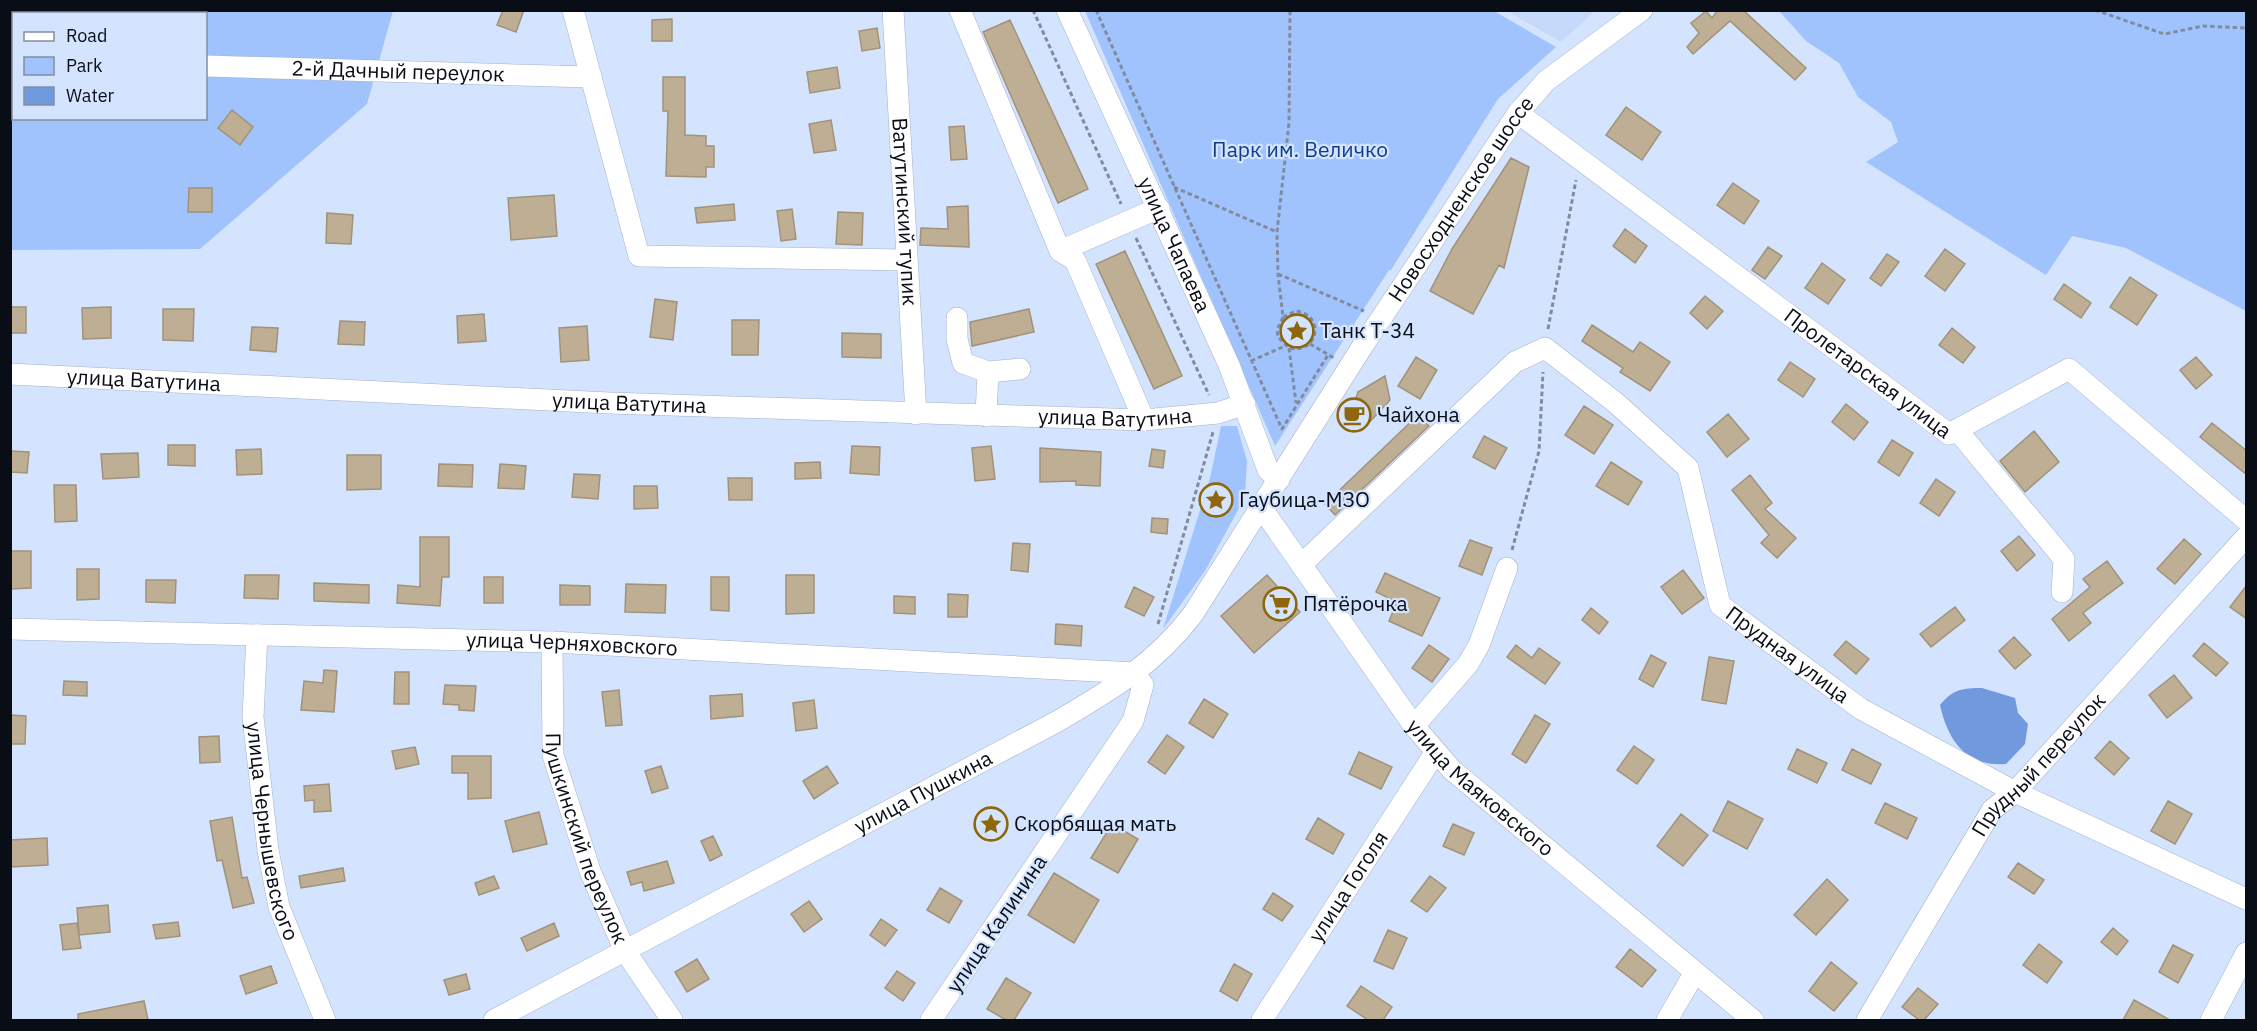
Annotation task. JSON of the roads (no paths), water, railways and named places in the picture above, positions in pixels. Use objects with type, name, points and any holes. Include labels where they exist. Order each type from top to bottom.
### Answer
[{"type":"street","points":[[573,10],[639,256],[906,260]]},
{"type":"street","name":"Ватутинский тупик","points":[[894,10],[916,414]]},
{"type":"street","points":[[960,10],[1060,251],[1076,260],[1144,420]]},
{"type":"street","name":"улица Чапаева","points":[[1067,10],[1159,208],[1245,404],[1268,470],[1279,480]]},
{"type":"street","name":"Новосходненское шоссе","points":[[1279,480],[1362,347],[1518,113],[1546,81],[1642,10]]},
{"type":"street","name":"2-й Дачный переулок","points":[[207,66],[590,77]]},
{"type":"street","name":"Пролетарская улица","points":[[1518,113],[1949,434],[2069,369],[2247,520]]},
{"type":"street","points":[[1060,251],[1159,208]]},
{"type":"street","points":[[957,318],[957,339],[963,363],[988,372],[1020,369]]},
{"type":"street","name":"Прудная улица","points":[[1302,564],[1515,362],[1545,348],[1616,403],[1688,468],[1720,604],[1862,710],[2015,792],[2247,899]]},
{"type":"street","points":[[986,416],[988,372]]},
{"type":"street","name":"улица Ватутина","points":[[10,374],[609,403],[1144,420],[1218,413],[1245,404]]},
{"type":"street","points":[[1958,430],[2064,559],[2062,592]]},
{"type":"street","name":"улица Пушкина","points":[[494,1020],[1058,721],[1135,673],[1162,652],[1193,614],[1279,480]]},
{"type":"street","name":"улица Маяковского","points":[[1261,507],[1435,753],[1452,770],[1753,1020]]},
{"type":"street","name":"Прудный переулок","points":[[1867,1020],[1992,810],[2015,792],[2247,537]]},
{"type":"street","points":[[1414,726],[1468,664],[1479,645],[1507,568]]},
{"type":"street","name":"улица Черняховского","points":[[10,629],[552,642],[1135,673]]},
{"type":"street","name":"улица Чернышевского","points":[[257,635],[253,717],[268,850],[279,906],[325,1020]]},
{"type":"street","name":"Пушкинский переулок","points":[[552,642],[553,755],[590,871],[624,951],[672,1020]]},
{"type":"street","name":"улица Калинина","points":[[932,1020],[1133,721],[1143,685],[1135,673]]},
{"type":"street","name":"улица Гоголя","points":[[1262,1020],[1435,753]]},
{"type":"street","points":[[2211,1020],[2247,953]]},
{"type":"street","points":[[1667,1020],[1695,972]]},
{"type":"water","points":[[1982,688],[2015,698],[2018,713],[2028,724],[2025,744],[2006,764],[1992,764],[1969,756],[1954,740],[1943,718],[1940,705],[1949,696],[1964,689]]},
{"type":"place","name":"Танк Т-34","points":[[1297,331]]},
{"type":"place","name":"Чайхона","points":[[1354,415]]},
{"type":"place","name":"Гаубица-МЗО","points":[[1216,500]]},
{"type":"place","name":"Пятёрочка","points":[[1280,604]]},
{"type":"place","name":"Скорбящая мать","points":[[991,824]]},
{"type":"park label","name":"Парк им. Величко","points":[[1300,150]]}]
